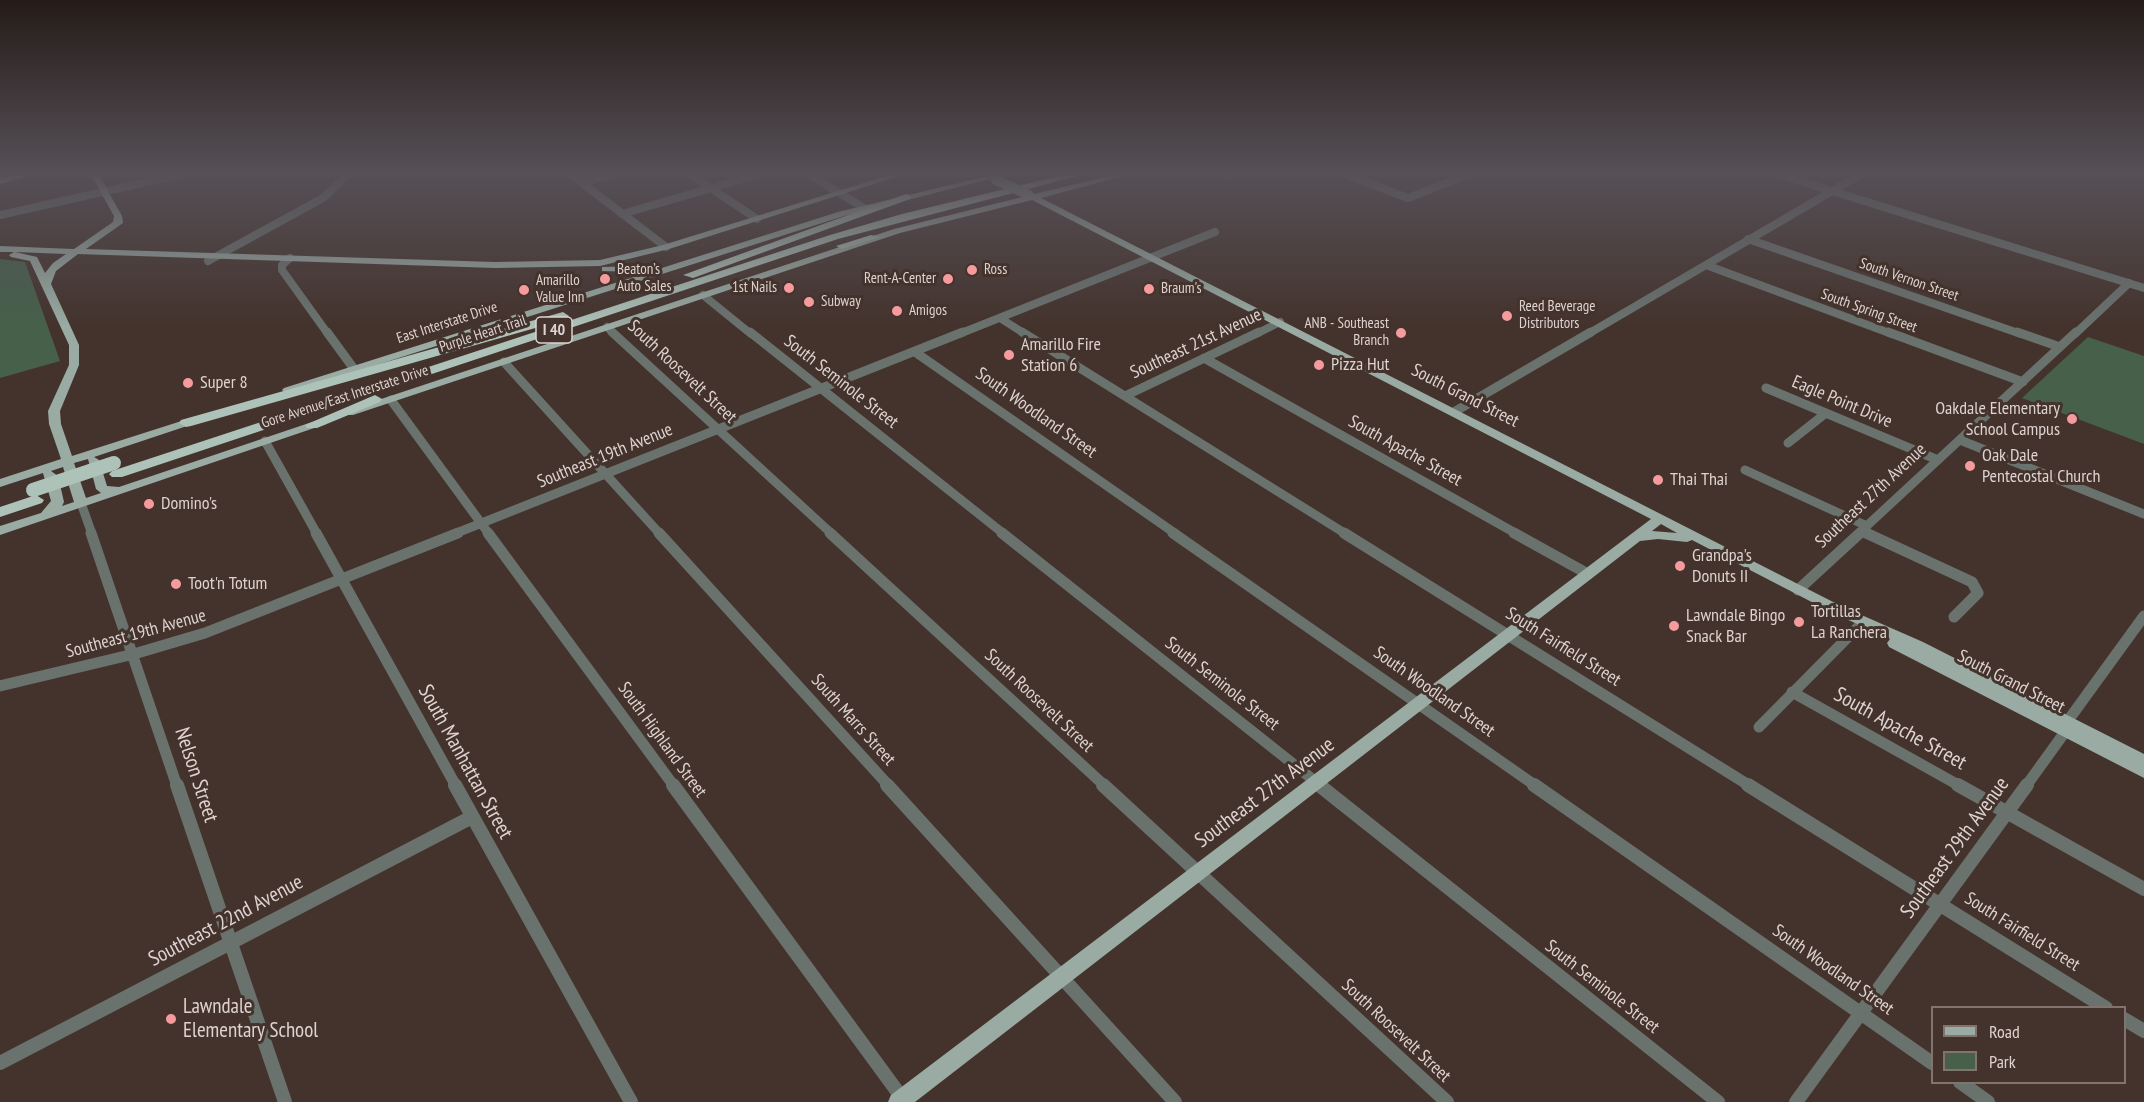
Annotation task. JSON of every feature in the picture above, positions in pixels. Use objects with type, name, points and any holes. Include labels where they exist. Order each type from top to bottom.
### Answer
[{"type":"highway","points":[[670,283],[823,224]]},
{"type":"highway","name":"Purple Heart Trail","points":[[0,512],[35,495],[570,315],[849,224]]},
{"type":"highway","name":"Purple Heart Trail","points":[[115,468],[500,347],[699,289],[875,224]]},
{"type":"highway","points":[[699,289],[875,237]]},
{"type":"highway","points":[[186,423],[570,315]]},
{"type":"highway","points":[[312,425],[500,347]]},
{"type":"highway","name":"Purple Heart Trail","points":[[0,500],[35,495]]},
{"type":"main road","points":[[47,282],[51,270],[116,224]]},
{"type":"main road","points":[[3,253],[282,265],[501,271],[599,266],[739,224]]},
{"type":"main road","name":"East Interstate Drive","points":[[0,483],[810,224]]},
{"type":"main road","points":[[875,237],[922,224]]},
{"type":"main road","name":"South Grand Street","points":[[1088,224],[1862,623],[1918,646],[2144,772]]},
{"type":"main road","points":[[3,253],[80,250],[495,265],[599,266],[635,268],[642,271],[642,278]]},
{"type":"main road","name":"Nelson Street","points":[[3,253],[34,259],[40,276],[47,282],[74,345],[74,365],[54,411],[55,423],[81,503]]},
{"type":"main road","name":"Gore Avenue/East Interstate Drive","points":[[81,503],[607,327],[699,289]]},
{"type":"main road","points":[[114,446],[94,458],[92,464],[102,489],[127,488]]},
{"type":"main road","points":[[28,474],[44,473],[52,476],[58,502],[54,509],[37,519]]},
{"type":"main road","points":[[0,531],[81,503]]},
{"type":"main road","name":"Southeast 27th Avenue","points":[[902,1101],[1660,519]]},
{"type":"main road","points":[[1636,537],[1658,535],[1702,541]]},
{"type":"main road","name":"South Grand Street","points":[[2066,727],[2144,761]]},
{"type":"street","points":[[208,261],[274,224]]},
{"type":"street","points":[[636,224],[666,247]]},
{"type":"street","points":[[1454,412],[1774,224]]},
{"type":"street","points":[[1940,224],[2144,288]]},
{"type":"street","name":"Southeast 19th Avenue","points":[[0,686],[134,654],[205,633],[1215,232]]},
{"type":"street","name":"South Vernon Street","points":[[1748,239],[2060,347]]},
{"type":"street","points":[[290,258],[282,265],[282,270],[354,369]]},
{"type":"street","name":"South Spring Street","points":[[1706,265],[2023,382]]},
{"type":"street","name":"Southeast 27th Avenue","points":[[1798,590],[2129,283]]},
{"type":"street","name":"South Seminole Street","points":[[699,289],[821,389],[1718,1102]]},
{"type":"street","name":"South Fairfield Street","points":[[1000,318],[2103,1006]]},
{"type":"street","name":"Southeast 21st Avenue","points":[[1125,396],[1281,322]]},
{"type":"street","name":"South Roosevelt Street","points":[[607,327],[1447,1102]]},
{"type":"street","name":"South Woodland Street","points":[[915,352],[1931,1062]]},
{"type":"street","name":"South Apache Street","points":[[1204,358],[1588,574]]},
{"type":"street","name":"South Marrs Street","points":[[504,362],[1175,1102]]},
{"type":"street","name":"Eagle Point Drive","points":[[1766,388],[1938,460]]},
{"type":"street","name":"South Highland Street","points":[[391,400],[902,1101]]},
{"type":"street","points":[[1788,443],[1826,413]]},
{"type":"street","points":[[1960,440],[2144,514]]},
{"type":"street","name":"South Manhattan Street","points":[[265,441],[631,1102]]},
{"type":"street","points":[[1745,470],[1972,582],[1978,593],[1954,616]]},
{"type":"street","name":"Nelson Street","points":[[81,503],[285,1102]]},
{"type":"street","name":"Southeast 29th Avenue","points":[[1796,1102],[2007,812],[2144,616]]},
{"type":"street","points":[[1759,727],[1862,623]]},
{"type":"street","name":"South Apache Street","points":[[1792,692],[2144,890]]},
{"type":"street","name":"Southeast 22nd Avenue","points":[[0,1063],[472,817]]},
{"type":"street","points":[[2126,1020],[2144,1031]]},
{"type":"street","points":[[1961,1084],[1988,1102]]},
{"type":"green space","points":[[0,259],[25,262],[60,361],[0,378]]},
{"type":"green space","points":[[2088,337],[2144,356],[2144,444],[2022,398]]},
{"type":"place","name":"Ross","points":[[972,270]]},
{"type":"place","name":"Beaton’s Auto Sales","points":[[605,279]]},
{"type":"place","name":"Rent-A-Center","points":[[948,279]]},
{"type":"place","name":"1st Nails","points":[[789,288]]},
{"type":"place","name":"Braum's","points":[[1149,289]]},
{"type":"place","name":"Amarillo Value Inn","points":[[524,290]]},
{"type":"place","name":"Subway","points":[[809,302]]},
{"type":"place","name":"Amigos","points":[[897,311]]},
{"type":"place","name":"Reed Beverage Distributors","points":[[1507,316]]},
{"type":"place","name":"ANB - Southeast Branch","points":[[1401,333]]},
{"type":"place","name":"Amarillo Fire Station 6","points":[[1009,355]]},
{"type":"place","name":"Pizza Hut","points":[[1319,365]]},
{"type":"place","name":"Super 8","points":[[188,383]]},
{"type":"place","name":"Oakdale Elementary School Campus","points":[[2072,419]]},
{"type":"place","name":"Oak Dale Pentecostal Church","points":[[1970,466]]},
{"type":"place","name":"Thai Thai","points":[[1658,480]]},
{"type":"place","name":"Domino's","points":[[149,504]]},
{"type":"place","name":"Grandpa's Donuts II","points":[[1680,566]]},
{"type":"place","name":"Toot'n Totum","points":[[176,584]]},
{"type":"place","name":"Tortillas La Ranchera","points":[[1799,622]]},
{"type":"place","name":"Lawndale Bingo Snack Bar","points":[[1674,626]]},
{"type":"place","name":"Lawndale Elementary School","points":[[171,1019]]}]
